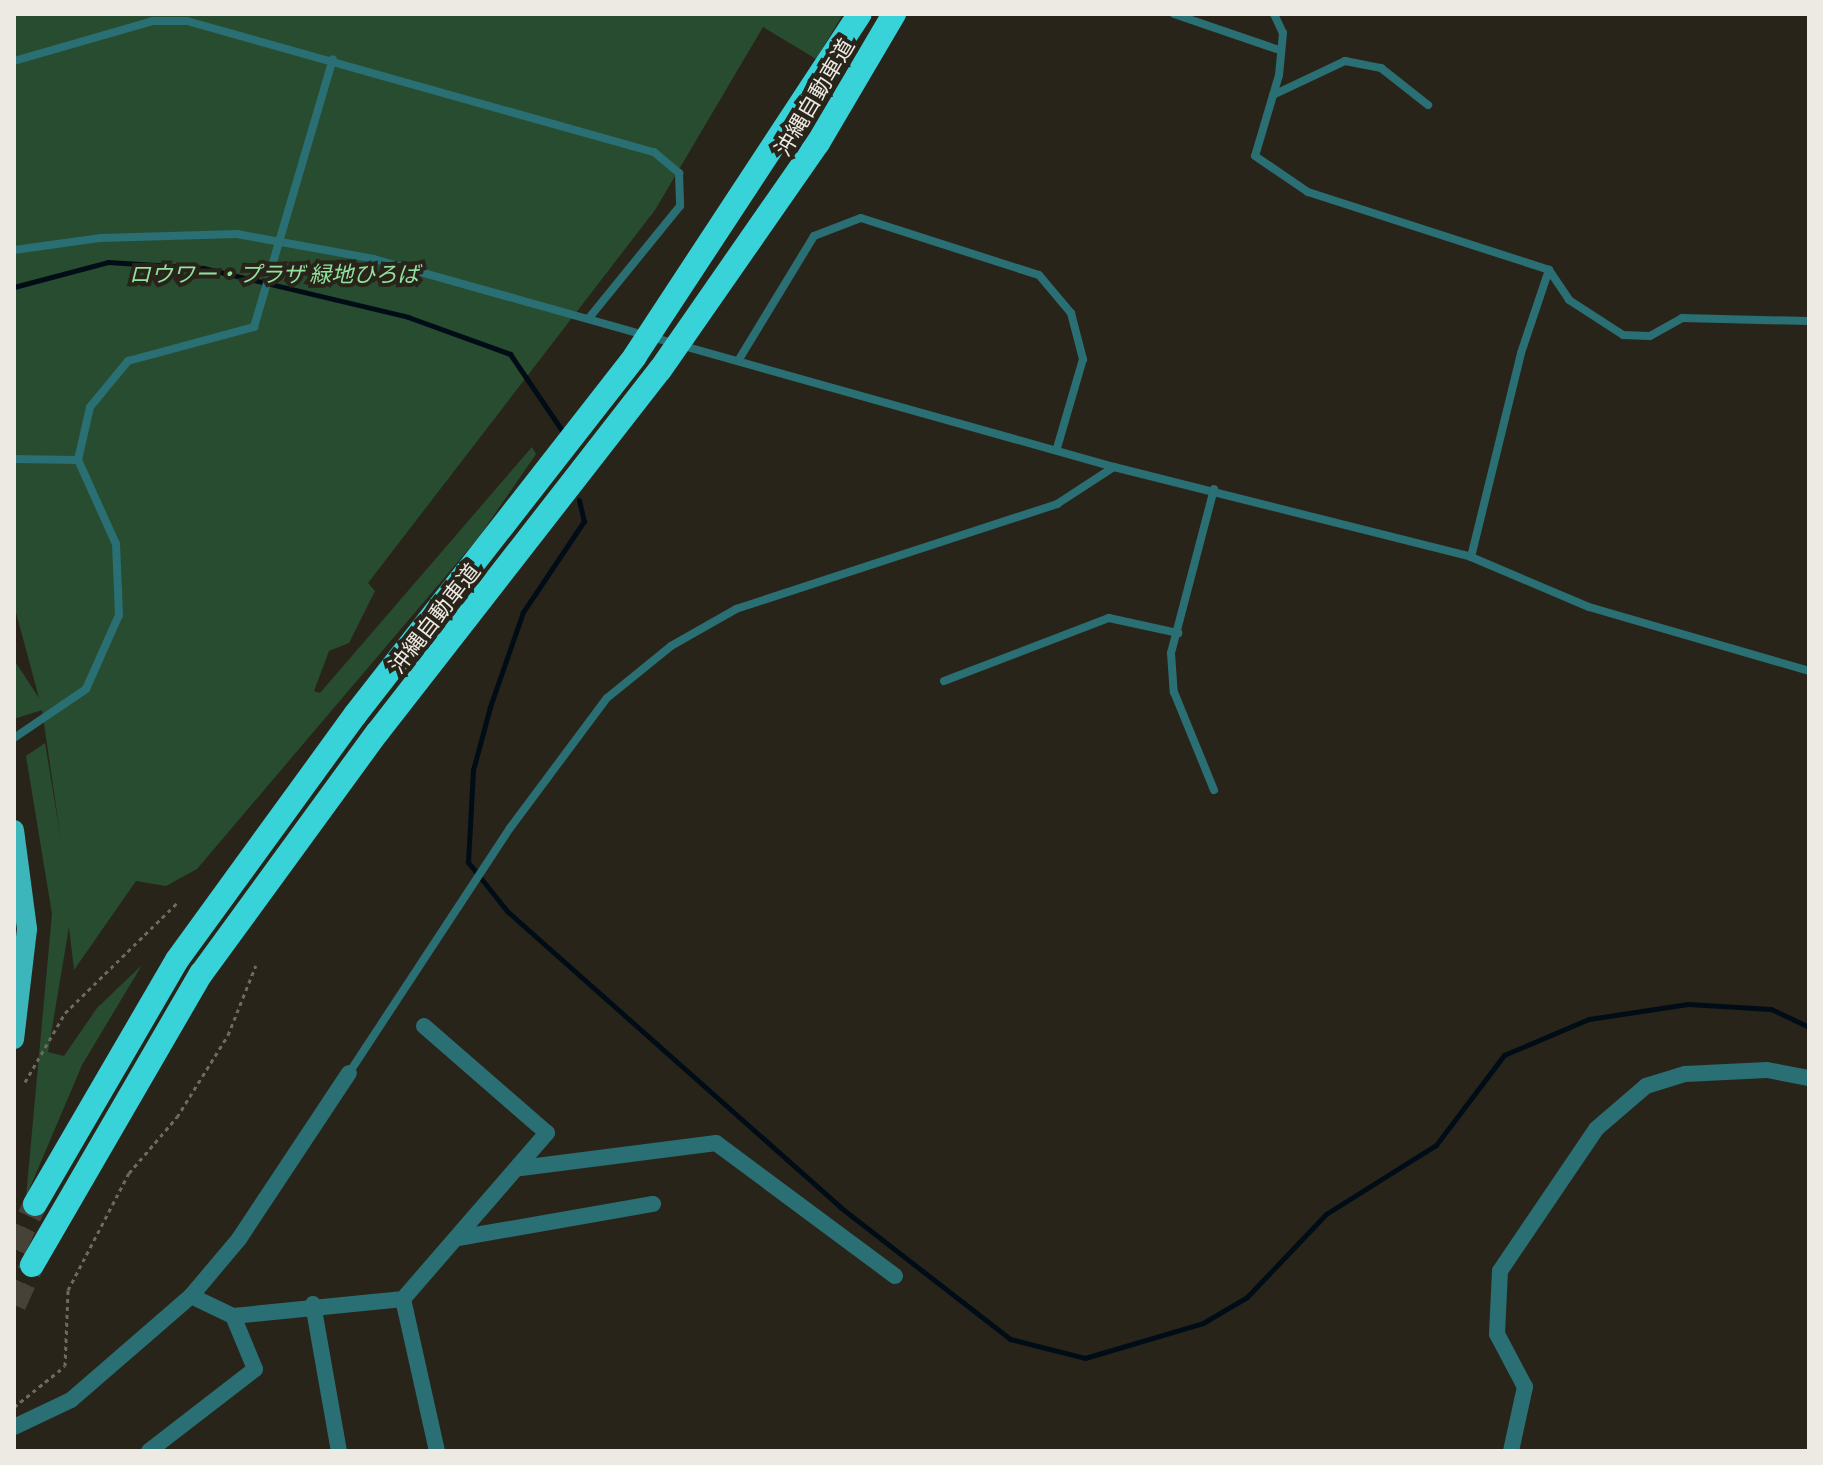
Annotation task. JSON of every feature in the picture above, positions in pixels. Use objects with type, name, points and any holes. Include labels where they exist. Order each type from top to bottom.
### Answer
[{"type":"highway","name":"沖縄自動車道","points":[[35,1204],[177,960],[355,715],[635,356],[860,14]]},
{"type":"highway","name":"沖縄自動車道","points":[[32,1265],[116,1109],[201,974],[377,733],[669,358],[810,155],[894,14]]},
{"type":"main road","points":[[14,830],[27,929],[14,1039]]},
{"type":"street","points":[[191,1296],[233,1316],[313,1304],[403,1299],[521,1168],[547,1133],[424,1026]]},
{"type":"street","points":[[1511,1451],[1525,1387],[1497,1334],[1500,1271],[1596,1129],[1646,1086],[1685,1074],[1767,1070],[1809,1078]]},
{"type":"street","points":[[14,1427],[84,1391],[191,1296],[239,1239],[349,1073]]},
{"type":"street","points":[[521,1168],[716,1143],[895,1276]]},
{"type":"street","points":[[458,1238],[653,1204]]},
{"type":"street","points":[[403,1299],[437,1451]]},
{"type":"street","points":[[313,1304],[334,1448]]},
{"type":"street","points":[[149,1451],[255,1369],[233,1316]]},
{"type":"lane","points":[[1174,14],[1276,49]]},
{"type":"lane","points":[[1274,14],[1283,33],[1273,95],[1255,156],[1308,192],[1549,270],[1569,300],[1623,335],[1650,336],[1682,318],[1809,321]]},
{"type":"lane","points":[[14,61],[153,21],[187,21],[333,59],[674,164],[684,189],[680,206],[589,318]]},
{"type":"lane","points":[[14,738],[33,728],[86,689],[119,615],[116,544],[78,460],[98,390],[128,361],[189,342],[243,336],[254,327],[333,59]]},
{"type":"lane","points":[[1273,95],[1345,61],[1381,68],[1428,105]]},
{"type":"lane","points":[[738,361],[814,236],[861,218],[1039,275],[1071,313],[1083,359],[1057,448]]},
{"type":"lane","points":[[14,250],[101,238],[280,238],[589,318],[1057,448],[1114,467],[1214,489],[1471,557],[1589,607],[1809,671]]},
{"type":"lane","points":[[1471,557],[1521,353],[1549,270]]},
{"type":"lane","points":[[14,459],[78,460]]},
{"type":"lane","points":[[349,1073],[510,828],[607,698],[671,646],[736,609],[1057,504],[1114,467]]},
{"type":"lane","points":[[1214,489],[1178,633],[1174,692],[1214,790]]},
{"type":"lane","points":[[944,681],[1109,618],[1178,633]]},
{"type":"path","points":[[25,1082],[65,1013],[178,902]]},
{"type":"path","points":[[14,1407],[65,1366],[68,1290],[129,1173],[177,1117],[228,1035],[256,965]]},
{"type":"green space","name":"ロウワー・プラザ 緑地ひろば","points":[[14,14],[843,14],[816,59],[763,27],[655,210],[368,583],[375,591],[349,643],[329,651],[314,691],[320,693],[532,447],[536,454],[479,537],[197,869],[166,886],[136,881],[74,970],[69,927],[48,1052],[64,1056],[97,1008],[142,965],[82,1065],[26,1197],[52,914],[26,756],[45,743],[61,840],[42,710],[14,719],[14,660],[39,698],[14,605]]},
{"type":"waterway","points":[[14,287],[108,262],[203,268],[408,317],[510,354],[561,429]]},
{"type":"waterway","points":[[579,500],[584,521],[523,612],[490,707],[473,770],[468,862],[507,911],[840,1207],[1010,1339],[1085,1358],[1203,1323],[1247,1297],[1326,1214],[1436,1145],[1504,1055],[1589,1019],[1688,1004],[1771,1009],[1809,1027]]},
{"type":"tunnel","points":[[14,1249],[35,1204]]},
{"type":"tunnel","points":[[14,1305],[32,1265]]}]
